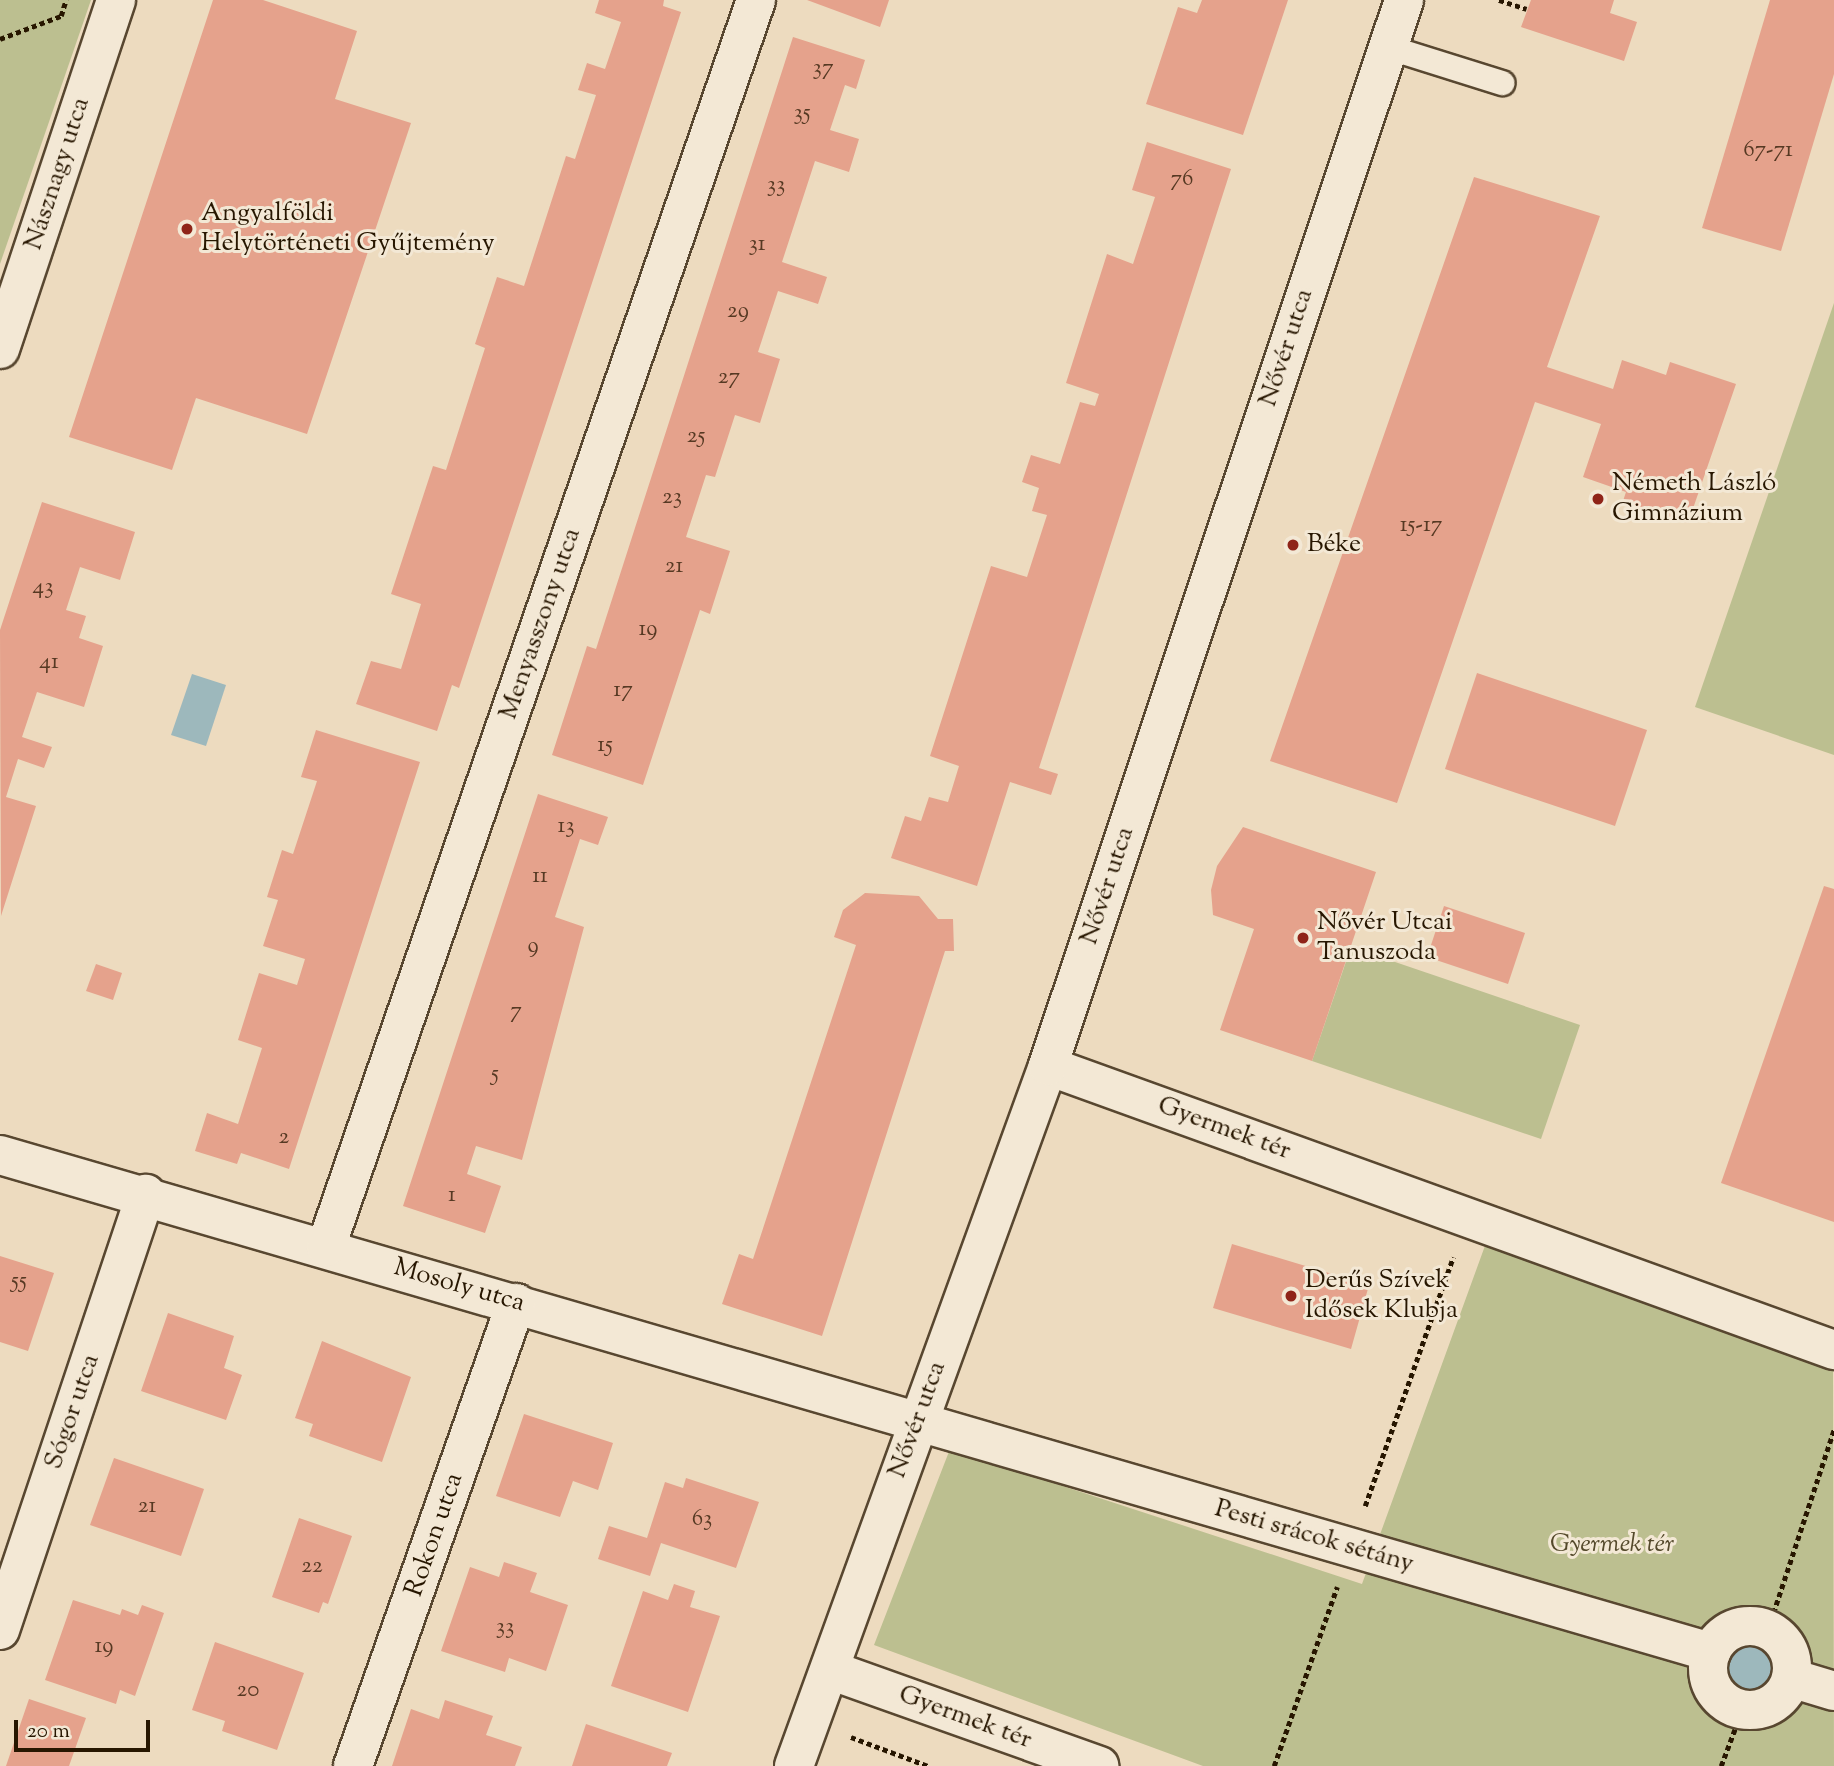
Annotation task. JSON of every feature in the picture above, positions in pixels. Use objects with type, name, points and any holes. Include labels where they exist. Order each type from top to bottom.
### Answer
[{"type":"street","name":"Násznagy utca","points":[[0,349],[116,0]]},
{"type":"street","name":"Menyasszony utca","points":[[326,1247],[756,0]]},
{"type":"street","name":"Nővér utca","points":[[794,1766],[916,1422],[1048,1066],[1404,0]]},
{"type":"street","name":"Gyermek tér","points":[[1048,1066],[1834,1350]]},
{"type":"street","name":"Mosoly utca","points":[[0,1155],[146,1194],[916,1422]]},
{"type":"street","name":"Sógor utca","points":[[0,1630],[146,1194]]},
{"type":"street","name":"Rokon utca","points":[[353,1766],[516,1303]]},
{"type":"street","name":"Pesti srácok sétány","points":[[916,1422],[1711,1651]]},
{"type":"street","points":[[1768,1629],[1790,1655],[1791,1678],[1774,1703],[1742,1710],[1714,1689],[1711,1651],[1729,1632],[1768,1629]]},
{"type":"street","name":"Gyermek tér","points":[[830,1670],[1098,1766]]},
{"type":"street","points":[[1791,1678],[1834,1691]]},
{"type":"lane","points":[[1387,47],[1502,83]]},
{"type":"path","points":[[0,39],[61,16],[66,0]]},
{"type":"path","points":[[1499,0],[1527,9]]},
{"type":"path","points":[[1274,1766],[1467,1216]]},
{"type":"path","points":[[1768,1629],[1834,1429]]},
{"type":"path","points":[[1721,1766],[1742,1710]]},
{"type":"path","points":[[811,1721],[929,1766]]},
{"type":"green space","points":[[0,0],[91,0],[0,264]]},
{"type":"green space","points":[[1834,303],[1834,755],[1695,707]]},
{"type":"green space","points":[[1351,947],[1580,1025],[1541,1139],[1312,1061]]},
{"type":"green space","name":"Gyermek tér","points":[[1486,1243],[1833,1371],[1834,1766],[1203,1766],[874,1645],[950,1449],[1362,1584]]},
{"type":"water","points":[[192,674],[226,685],[206,746],[171,735]]},
{"type":"water","points":[[1751,1634],[1764,1637],[1774,1644],[1781,1654],[1784,1667],[1781,1680],[1774,1690],[1764,1697],[1751,1700],[1738,1697],[1728,1690],[1721,1680],[1718,1667],[1721,1654],[1728,1644],[1738,1637]]},
{"type":"building","points":[[213,0],[263,0],[357,31],[335,99],[411,123],[307,434],[196,398],[172,470],[69,437]]},
{"type":"building","points":[[599,0],[664,0],[663,6],[681,12],[459,688],[452,685],[437,731],[356,704],[371,661],[401,669],[421,604],[391,594],[433,466],[446,470],[485,348],[475,344],[497,277],[524,286],[566,156],[575,159],[596,95],[578,90],[587,63],[605,69],[621,22],[595,13]]},
{"type":"building","points":[[807,0],[889,0],[880,27]]},
{"type":"building","points":[[1202,0],[1288,0],[1243,135],[1146,104],[1178,7],[1197,13]]},
{"type":"building","points":[[1531,0],[1614,0],[1610,13],[1637,22],[1624,61],[1521,27]]},
{"type":"building","points":[[1770,0],[1834,0],[1834,74],[1781,251],[1702,228]]},
{"type":"building","points":[[793,37],[865,60],[856,89],[845,85],[830,130],[859,139],[849,172],[815,161],[782,262],[827,277],[818,304],[778,291],[758,352],[780,359],[760,423],[735,415],[715,477],[706,475],[686,537],[730,551],[710,614],[700,610],[643,785],[552,755],[587,646],[596,649]]},
{"type":"building","points":[[1147,142],[1231,169],[1039,768],[1058,774],[1051,795],[1010,782],[977,886],[891,858],[905,816],[921,821],[929,797],[948,802],[959,766],[930,756],[991,566],[1027,577],[1047,515],[1032,511],[1039,488],[1022,482],[1031,455],[1060,464],[1080,402],[1095,406],[1099,394],[1066,383],[1107,254],[1133,264],[1155,197],[1132,190]]},
{"type":"building","points":[[1474,177],[1600,216],[1547,367],[1613,389],[1622,360],[1666,375],[1670,362],[1736,384],[1688,523],[1623,501],[1626,492],[1583,477],[1601,424],[1535,402],[1397,803],[1270,761]]},
{"type":"building","points":[[42,502],[135,532],[120,580],[80,567],[66,610],[86,616],[79,638],[103,646],[84,707],[37,692],[22,737],[52,747],[44,768],[18,759],[6,797],[36,806],[1,916],[0,630]]},
{"type":"building","points":[[1477,673],[1647,730],[1615,826],[1445,769]]},
{"type":"building","points":[[316,730],[420,762],[289,1169],[241,1153],[237,1164],[195,1151],[207,1113],[238,1124],[262,1048],[238,1040],[259,973],[297,985],[305,959],[263,946],[278,900],[267,897],[282,850],[293,854],[317,781],[301,777]]},
{"type":"building","points":[[538,794],[608,817],[598,845],[580,839],[555,917],[584,927],[522,1160],[476,1146],[467,1174],[501,1186],[485,1233],[403,1206]]},
{"type":"building","name":"Nővér Utcai Tanuszoda","points":[[1243,827],[1376,872],[1312,1061],[1220,1030],[1254,929],[1213,915],[1211,890],[1217,866]]},
{"type":"building","points":[[1824,886],[1834,889],[1834,1222],[1721,1183]]},
{"type":"building","points":[[865,893],[919,896],[938,919],[953,919],[954,951],[945,951],[822,1336],[722,1304],[739,1254],[753,1259],[856,945],[834,937],[843,910]]},
{"type":"building","points":[[1444,906],[1525,933],[1508,984],[1427,957]]},
{"type":"building","points":[[96,964],[122,973],[113,1000],[86,991]]},
{"type":"building","name":"Derűs Szívek Idősek Klubja","points":[[1232,1244],[1369,1285],[1351,1349],[1213,1308]]},
{"type":"building","points":[[0,1256],[54,1273],[28,1351],[0,1342]]},
{"type":"building","points":[[168,1313],[234,1336],[224,1368],[242,1375],[226,1420],[141,1391]]},
{"type":"building","points":[[322,1341],[411,1377],[382,1462],[309,1436],[313,1424],[295,1418]]},
{"type":"building","points":[[524,1414],[613,1443],[598,1490],[573,1481],[560,1517],[496,1496]]},
{"type":"building","points":[[114,1458],[204,1489],[181,1556],[90,1525]]},
{"type":"building","points":[[686,1478],[759,1502],[736,1568],[661,1543],[650,1576],[598,1559],[609,1526],[647,1538],[665,1482],[683,1488]]},
{"type":"building","points":[[299,1518],[352,1536],[328,1604],[323,1602],[319,1613],[272,1597]]},
{"type":"building","points":[[504,1562],[537,1573],[530,1592],[568,1605],[546,1671],[509,1658],[505,1672],[441,1651],[470,1567],[499,1577]]},
{"type":"building","points":[[674,1584],[695,1591],[690,1607],[720,1616],[688,1712],[611,1686],[643,1591],[668,1600]]},
{"type":"building","points":[[73,1600],[120,1615],[122,1609],[138,1615],[142,1605],[164,1613],[135,1696],[120,1690],[116,1704],[45,1680]]},
{"type":"building","points":[[215,1642],[304,1673],[277,1750],[222,1731],[225,1721],[192,1710]]},
{"type":"building","points":[[29,1699],[86,1718],[69,1766],[6,1766]]},
{"type":"building","points":[[445,1700],[493,1716],[486,1735],[522,1747],[515,1766],[392,1766],[411,1709],[439,1719]]},
{"type":"building","points":[[586,1724],[672,1753],[667,1766],[572,1766]]},
{"type":"place","name":"Angyalföldi Helytörténeti Gyűjtemény","points":[[187,229]]},
{"type":"place","name":"Németh László Gimnázium","points":[[1598,499]]},
{"type":"place","name":"Béke","points":[[1293,545]]},
{"type":"place","name":"Nővér Utcai Tanuszoda","points":[[1303,938]]},
{"type":"place","name":"Derűs Szívek Idősek Klubja","points":[[1291,1296]]}]
